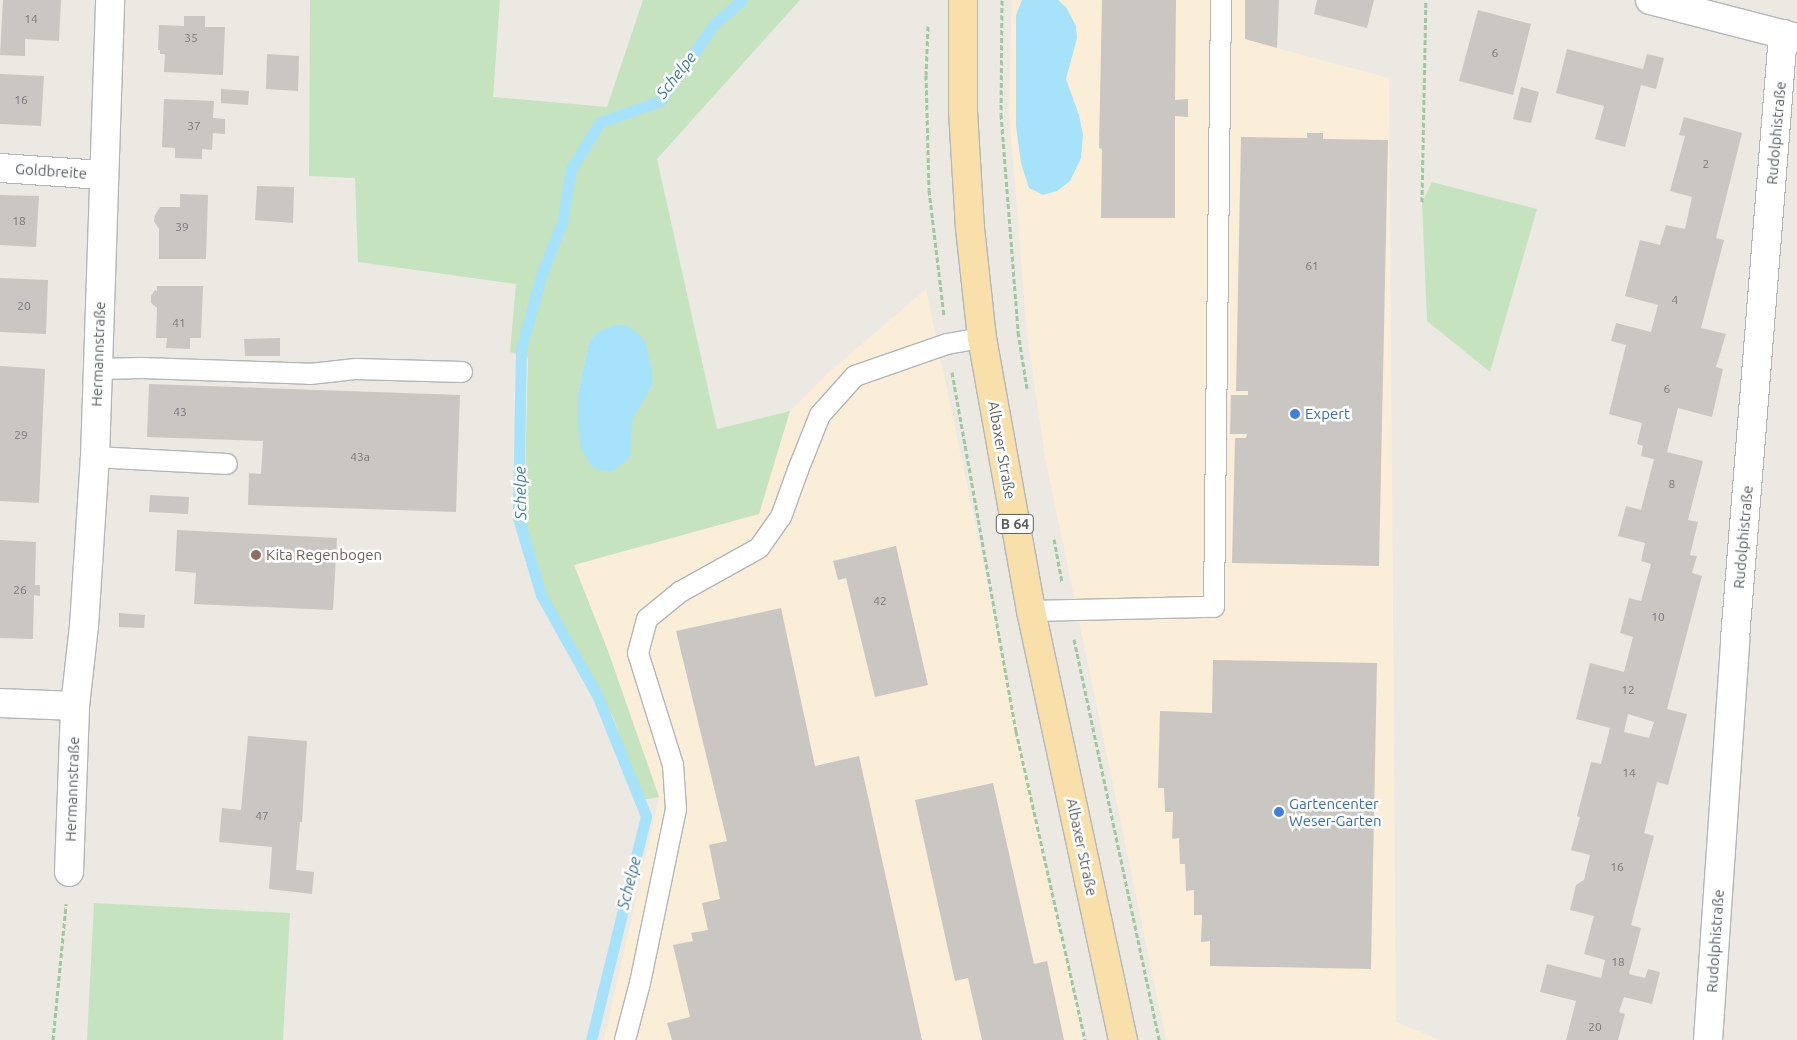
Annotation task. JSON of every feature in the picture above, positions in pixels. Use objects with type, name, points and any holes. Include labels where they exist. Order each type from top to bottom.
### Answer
[{"type":"main road","name":"Albaxer Straße","points":[[963,0],[962,111],[970,228],[982,338],[1031,611],[1123,1040]]},
{"type":"street","name":"Hermannstraße","points":[[69,872],[75,706],[84,626],[95,457],[102,174],[110,0]]},
{"type":"street","points":[[1650,0],[1790,36]]},
{"type":"street","name":"Rudolphistraße","points":[[1708,1040],[1735,639],[1790,36]]},
{"type":"street","name":"Goldbreite","points":[[0,168],[102,174]]},
{"type":"street","points":[[0,703],[75,706]]},
{"type":"lane","points":[[1031,611],[1068,612],[1214,607],[1221,0]]},
{"type":"lane","points":[[625,1040],[640,983],[676,810],[673,765],[638,653],[646,620],[680,592],[759,548],[781,517],[820,415],[855,376],[947,344],[982,338]]},
{"type":"lane","points":[[97,369],[142,368],[310,374],[356,369],[462,372]]},
{"type":"lane","points":[[95,457],[227,464]]},
{"type":"path","points":[[1002,0],[1001,114],[1018,332],[1028,398]]},
{"type":"path","points":[[1422,202],[1426,0]]},
{"type":"path","points":[[1054,538],[1159,1040]]},
{"type":"path","points":[[53,1040],[69,872]]},
{"type":"shaded area","points":[[1012,0],[1279,0],[1277,48],[1389,78],[1396,1022],[1440,1040],[1166,1040],[1045,457],[1027,334],[1009,111]]},
{"type":"shaded area","points":[[926,289],[1083,1040],[604,1040],[659,797],[608,651],[573,565],[758,514],[790,411],[827,374]]},
{"type":"green space","points":[[310,0],[500,0],[493,97],[607,107],[643,0],[800,0],[657,159],[717,429],[790,411],[759,514],[574,565],[608,651],[659,797],[642,800],[613,717],[546,596],[524,521],[528,358],[510,352],[516,284],[358,262],[355,178],[309,176]],"holes":[[[596,333],[652,386],[632,419],[630,435],[578,394],[589,342]]]},
{"type":"green space","points":[[1432,182],[1537,209],[1490,372],[1427,321],[1422,202]]},
{"type":"green space","points":[[94,903],[290,913],[283,1040],[87,1040]]},
{"type":"water","points":[[1022,0],[1058,0],[1066,7],[1076,26],[1077,38],[1066,79],[1079,115],[1083,135],[1081,158],[1070,181],[1057,191],[1043,195],[1029,188],[1021,163],[1016,126],[1016,15]]},
{"type":"water","points":[[614,325],[625,325],[637,332],[645,341],[652,370],[652,386],[632,420],[630,458],[613,471],[603,471],[592,467],[581,449],[578,425],[578,394],[589,342],[596,333]]},
{"type":"building","points":[[3,0],[61,0],[59,41],[25,39],[25,56],[0,55]]},
{"type":"building","points":[[1102,0],[1176,0],[1175,100],[1188,99],[1188,117],[1175,116],[1175,218],[1101,218],[1102,149],[1099,148]]},
{"type":"building","points":[[1245,0],[1279,0],[1277,48],[1245,39]]},
{"type":"building","points":[[1317,0],[1374,0],[1367,28],[1314,14]]},
{"type":"building","points":[[1478,10],[1531,24],[1513,95],[1459,81]]},
{"type":"building","points":[[184,16],[205,16],[205,27],[225,27],[223,75],[164,72],[165,54],[160,54],[160,50],[158,50],[159,25],[184,26]]},
{"type":"building","points":[[1567,49],[1643,69],[1647,54],[1664,58],[1656,89],[1641,85],[1625,147],[1595,139],[1604,106],[1556,93]]},
{"type":"building","points":[[267,54],[299,56],[298,91],[266,89]]},
{"type":"building","points":[[0,74],[44,76],[41,126],[0,124]]},
{"type":"building","points":[[1521,87],[1539,92],[1531,123],[1513,119]]},
{"type":"building","points":[[221,89],[249,91],[248,105],[221,103]]},
{"type":"building","points":[[164,99],[214,101],[213,118],[225,119],[225,134],[213,133],[212,150],[202,149],[202,159],[175,158],[175,148],[162,147]]},
{"type":"building","points":[[1684,117],[1742,133],[1716,238],[1724,240],[1701,328],[1726,334],[1716,367],[1723,369],[1712,417],[1678,408],[1667,452],[1703,461],[1688,520],[1698,522],[1690,555],[1697,556],[1692,573],[1702,576],[1667,709],[1687,714],[1668,785],[1657,782],[1644,833],[1654,836],[1631,925],[1641,928],[1629,974],[1645,978],[1648,969],[1660,972],[1652,1004],[1624,997],[1619,1012],[1625,1014],[1618,1040],[1566,1040],[1576,1001],[1540,992],[1547,964],[1601,978],[1605,960],[1584,954],[1594,916],[1570,910],[1576,885],[1584,880],[1590,855],[1571,850],[1580,817],[1577,816],[1591,762],[1601,764],[1610,728],[1576,719],[1590,663],[1624,672],[1633,637],[1620,633],[1629,598],[1641,601],[1651,564],[1641,561],[1645,543],[1618,536],[1626,506],[1641,510],[1654,459],[1641,456],[1643,446],[1637,444],[1642,423],[1609,414],[1626,345],[1611,341],[1616,323],[1651,332],[1658,305],[1625,296],[1640,240],[1660,245],[1666,225],[1685,229],[1692,197],[1670,191],[1685,136],[1679,135]],"holes":[[[1628,714],[1654,722],[1649,738],[1624,732]]]},
{"type":"building","points":[[1307,133],[1323,133],[1323,139],[1388,140],[1379,566],[1232,563],[1235,438],[1246,438],[1247,434],[1230,434],[1231,395],[1248,395],[1248,391],[1236,391],[1241,137],[1307,138]]},
{"type":"building","points":[[257,186],[294,187],[293,223],[255,220]]},
{"type":"building","points":[[180,194],[208,195],[206,259],[159,259],[159,229],[154,221],[155,215],[160,207],[180,207]]},
{"type":"building","points":[[0,195],[39,196],[36,247],[0,245]]},
{"type":"building","points":[[0,278],[48,280],[46,334],[0,332]]},
{"type":"building","points":[[157,286],[203,286],[201,338],[190,338],[190,349],[166,348],[167,338],[156,338],[157,308],[151,303],[151,296],[155,290],[157,291]]},
{"type":"building","points":[[280,338],[280,356],[245,356],[244,339]]},
{"type":"building","points":[[0,366],[45,369],[39,503],[0,501]]},
{"type":"building","points":[[149,384],[460,395],[456,512],[248,505],[249,473],[261,474],[263,441],[147,437]]},
{"type":"building","points":[[150,495],[189,497],[188,514],[149,512]]},
{"type":"building","name":"Kita Regenbogen","points":[[177,530],[337,538],[333,610],[194,604],[196,573],[175,571]]},
{"type":"building","points":[[0,540],[36,542],[35,585],[40,585],[40,596],[34,595],[33,639],[0,638]]},
{"type":"building","points":[[896,546],[928,685],[875,697],[846,578],[838,580],[833,561]]},
{"type":"building","points":[[781,608],[815,766],[859,756],[922,1040],[672,1040],[667,1023],[690,1017],[673,945],[693,941],[691,933],[708,930],[702,903],[720,899],[709,845],[727,841],[676,631]]},
{"type":"building","points":[[119,613],[145,615],[144,628],[119,627]]},
{"type":"building","points":[[1213,660],[1377,663],[1371,969],[1210,966],[1210,941],[1201,942],[1202,915],[1194,915],[1194,890],[1186,891],[1185,864],[1180,864],[1179,838],[1172,839],[1173,812],[1165,812],[1164,788],[1158,788],[1160,711],[1212,713]]},
{"type":"building","points":[[248,736],[307,741],[302,822],[300,822],[296,870],[314,872],[312,894],[269,889],[272,847],[219,842],[222,808],[241,810]]},
{"type":"building","points":[[993,783],[1034,964],[1047,961],[1064,1040],[982,1040],[968,978],[955,981],[915,800]]},
{"type":"waterway","name":"Schelpe","points":[[591,1040],[646,816],[597,695],[541,595],[518,518],[521,349],[541,276],[562,222],[571,169],[600,122],[660,101],[715,23],[742,0]]},
{"type":"place","name":"Expert","points":[[1295,414]]},
{"type":"place","name":"Kita Regenbogen","points":[[256,555]]},
{"type":"place","name":"Gartencenter Weser-Garten","points":[[1279,812]]}]
